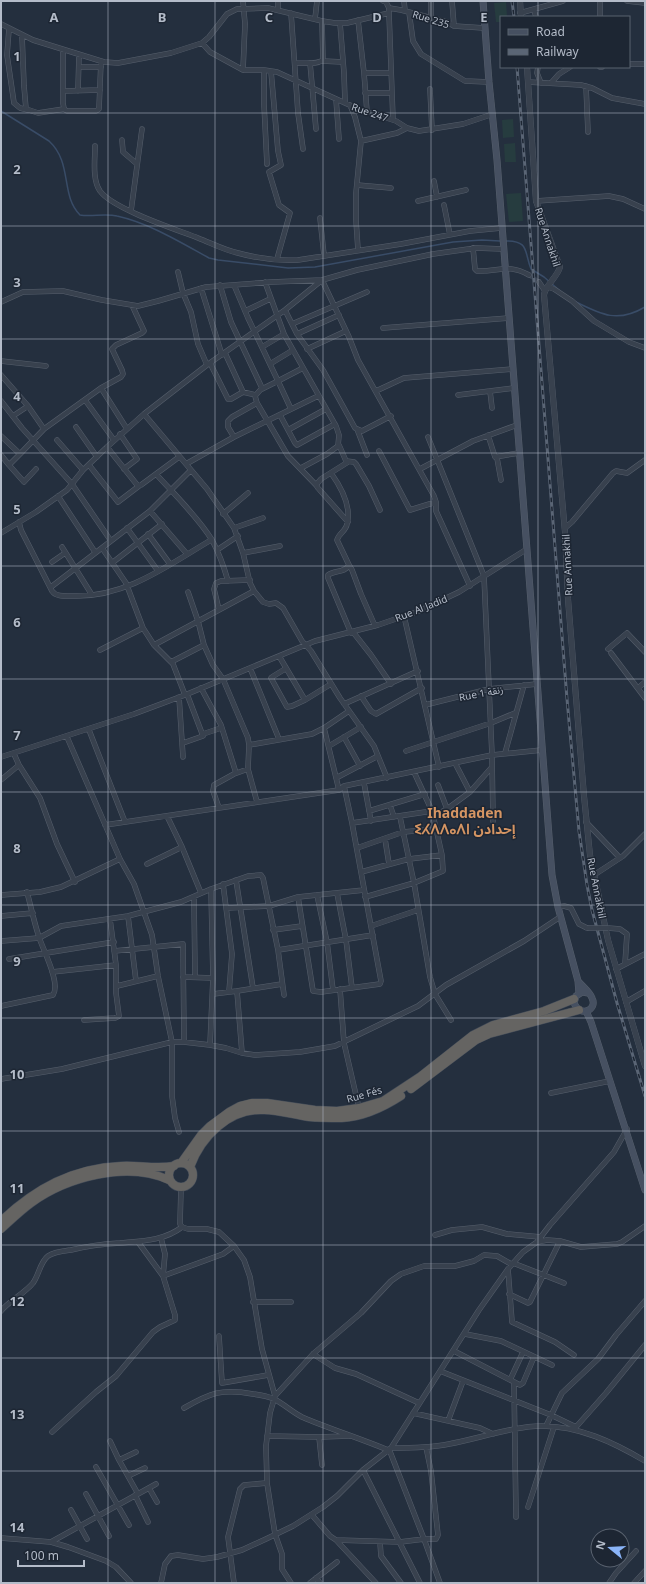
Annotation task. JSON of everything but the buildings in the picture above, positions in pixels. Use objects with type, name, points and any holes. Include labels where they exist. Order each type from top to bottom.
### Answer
[{"type":"highway","name":"Rue Fés","points":[[177,1164],[210,1126],[240,1106],[252,1103],[268,1103],[316,1110],[337,1111],[359,1108],[383,1100],[403,1089],[473,1035],[493,1025],[544,1011],[577,996]]},
{"type":"highway","name":"Rue Fés","points":[[190,1167],[195,1153],[205,1140],[222,1123],[245,1111],[263,1110],[311,1117],[344,1118],[367,1114],[392,1102],[424,1081],[476,1040],[489,1034],[585,1010]]},
{"type":"highway","points":[[169,1180],[169,1174],[177,1164]]},
{"type":"highway","points":[[1,1221],[36,1191],[72,1175],[107,1167],[129,1166],[159,1168],[177,1164],[190,1167],[192,1172],[193,1177],[191,1183],[181,1188],[172,1184],[169,1180],[156,1175],[128,1172],[108,1173],[68,1183],[49,1192],[32,1203],[1,1230]]},
{"type":"main road","points":[[483,1],[552,875],[560,917],[578,981],[576,1007],[585,1010],[591,1022],[627,1129],[645,1190]]},
{"type":"main road","points":[[578,981],[591,996],[593,1002],[585,1010]]},
{"type":"main road","name":"Rue Fés","points":[[577,996],[588,993]]},
{"type":"street","points":[[202,43],[210,52],[243,70],[245,32],[243,1]]},
{"type":"street","points":[[278,1],[278,10]]},
{"type":"street","points":[[315,19],[317,1]]},
{"type":"street","points":[[385,1],[389,11],[393,120]]},
{"type":"street","points":[[404,1],[413,42],[421,54],[465,81],[489,82]]},
{"type":"street","points":[[431,1],[431,18]]},
{"type":"street","points":[[452,1],[454,26]]},
{"type":"street","points":[[520,1],[521,15],[563,1]]},
{"type":"street","points":[[600,1],[600,16]]},
{"type":"street","points":[[627,1],[645,3]]},
{"type":"street","points":[[79,67],[129,62],[171,53],[202,43],[232,10],[244,8],[268,8],[322,21],[340,23],[358,20],[389,11]]},
{"type":"street","points":[[534,10],[536,16]]},
{"type":"street","name":"Rue 235","points":[[389,11],[407,11],[447,22],[454,26],[484,28]]},
{"type":"street","points":[[291,13],[296,63],[298,113],[303,149]]},
{"type":"street","points":[[358,20],[367,112]]},
{"type":"street","points":[[322,21],[324,58],[322,61]]},
{"type":"street","points":[[340,23],[347,104],[355,117],[361,141],[357,185],[356,220],[358,250]]},
{"type":"street","points":[[1,24],[22,36],[101,64]]},
{"type":"street","points":[[9,29],[7,55],[14,103],[18,107],[38,113],[64,109],[70,111],[98,110],[100,107],[101,64]]},
{"type":"street","points":[[22,36],[24,91],[26,107],[28,110]]},
{"type":"street","points":[[63,50],[64,109]]},
{"type":"street","points":[[78,90],[79,55]]},
{"type":"street","points":[[296,63],[322,61],[343,62]]},
{"type":"street","points":[[310,63],[316,129]]},
{"type":"street","points":[[630,64],[645,64]]},
{"type":"street","name":"Rue Annakhil","points":[[527,68],[536,201],[560,267],[548,287],[551,382],[565,528],[571,632],[586,822],[594,875],[608,940],[645,1066]]},
{"type":"street","points":[[538,68],[537,73],[541,82]]},
{"type":"street","points":[[551,83],[559,74],[568,68]]},
{"type":"street","name":"Rue 247","points":[[243,70],[271,71],[347,104],[393,120],[407,128],[419,131],[463,124],[493,114]]},
{"type":"street","points":[[264,70],[267,164]]},
{"type":"street","points":[[271,71],[278,152],[281,165],[269,172],[279,206],[290,213],[288,215],[277,259]]},
{"type":"street","points":[[364,73],[391,73]]},
{"type":"street","points":[[528,82],[586,86],[610,97],[645,104]]},
{"type":"street","points":[[586,86],[588,132]]},
{"type":"street","points":[[430,89],[432,130]]},
{"type":"street","points":[[63,90],[100,90]]},
{"type":"street","points":[[365,93],[392,94]]},
{"type":"street","points":[[336,99],[339,139]]},
{"type":"street","points":[[131,211],[142,128]]},
{"type":"street","points":[[361,141],[397,133],[407,128]]},
{"type":"street","points":[[122,140],[123,152],[137,164]]},
{"type":"street","points":[[95,146],[95,176],[98,187],[110,200],[131,211],[233,252],[277,259],[298,260],[501,228]]},
{"type":"street","points":[[434,181],[437,197]]},
{"type":"street","points":[[357,185],[391,188]]},
{"type":"street","points":[[418,201],[466,190]]},
{"type":"street","points":[[536,201],[609,196],[623,199],[645,209]]},
{"type":"street","points":[[444,205],[450,235]]},
{"type":"street","points":[[320,218],[324,255]]},
{"type":"street","points":[[1,302],[23,292],[63,291],[91,298],[132,305],[144,305],[201,288],[220,285],[265,282],[322,280],[357,270],[433,254],[472,248],[503,247]]},
{"type":"street","points":[[472,248],[475,269],[477,271],[505,268],[518,270],[529,275]]},
{"type":"street","points":[[178,272],[183,293],[191,312],[198,344],[228,399],[231,399],[243,392],[256,395]]},
{"type":"street","points":[[322,280],[358,360],[420,469],[436,502],[436,511],[470,586]]},
{"type":"street","points":[[1,533],[36,512],[58,496],[72,484],[83,470],[107,446],[144,414],[208,364],[285,310],[322,280]]},
{"type":"street","points":[[265,282],[276,316],[284,334],[335,424],[339,435],[339,445],[348,462]]},
{"type":"street","points":[[539,282],[554,289],[594,321],[629,342],[645,348]]},
{"type":"street","points":[[220,285],[231,322],[262,389]]},
{"type":"street","points":[[234,285],[254,332],[291,409]]},
{"type":"street","points":[[201,288],[223,354],[243,392]]},
{"type":"street","points":[[292,324],[367,292]]},
{"type":"street","points":[[245,310],[270,299]]},
{"type":"street","points":[[9,465],[44,429],[101,388],[122,375],[120,365],[112,351],[113,348],[143,332],[143,328],[132,305]]},
{"type":"street","points":[[285,310],[297,334],[323,370],[357,429],[368,455]]},
{"type":"street","points":[[297,334],[339,315]]},
{"type":"street","points":[[382,328],[509,318]]},
{"type":"street","points":[[307,349],[346,331]]},
{"type":"street","points":[[262,346],[284,334]]},
{"type":"street","points":[[270,364],[293,350]]},
{"type":"street","points":[[1,361],[46,366]]},
{"type":"street","points":[[256,395],[262,389],[303,368]]},
{"type":"street","points":[[376,391],[404,378],[512,369]]},
{"type":"street","points":[[1,375],[28,406],[44,429]]},
{"type":"street","points":[[101,388],[127,429]]},
{"type":"street","points":[[458,395],[514,388]]},
{"type":"street","points":[[490,391],[492,408]]},
{"type":"street","points":[[256,395],[257,403],[288,456],[316,485],[348,522]]},
{"type":"street","points":[[186,464],[267,420],[318,396]]},
{"type":"street","points":[[85,400],[114,440]]},
{"type":"street","points":[[1,401],[72,484],[111,541]]},
{"type":"street","points":[[234,437],[228,427],[228,421],[232,417],[257,403]]},
{"type":"street","points":[[13,416],[28,406]]},
{"type":"street","points":[[288,430],[326,409]]},
{"type":"street","points":[[144,414],[179,457],[208,489],[238,536],[254,591],[263,602],[269,604],[276,603],[281,606],[302,641],[374,746],[387,778]]},
{"type":"street","points":[[280,415],[297,445],[335,424]]},
{"type":"street","points":[[357,429],[362,431],[390,416]]},
{"type":"street","points":[[420,469],[473,441],[517,426]]},
{"type":"street","points":[[76,427],[97,457]]},
{"type":"street","points":[[120,434],[137,459],[124,469]]},
{"type":"street","points":[[488,435],[494,456],[497,458],[501,480]]},
{"type":"street","points":[[1,436],[20,454]]},
{"type":"street","points":[[428,437],[484,576],[491,723],[493,821]]},
{"type":"street","points":[[57,440],[83,470]]},
{"type":"street","points":[[300,468],[327,454],[339,445]]},
{"type":"street","points":[[107,446],[135,484],[139,486]]},
{"type":"street","points":[[379,451],[410,510],[436,502]]},
{"type":"street","points":[[497,458],[519,453]]},
{"type":"street","points":[[1,455],[24,482],[36,469]]},
{"type":"street","points":[[89,465],[117,502],[179,457]]},
{"type":"street","points":[[565,528],[572,522],[613,473],[616,471],[624,473],[629,472],[645,460]]},
{"type":"street","points":[[316,485],[348,462],[354,462],[369,486],[380,510]]},
{"type":"street","points":[[51,587],[150,511],[191,470]]},
{"type":"street","points":[[331,473],[345,498],[348,522],[346,528],[338,536],[337,540],[352,570],[360,594],[375,626]]},
{"type":"street","points":[[156,474],[195,517],[211,540],[217,550],[228,581]]},
{"type":"street","points":[[223,514],[248,493]]},
{"type":"street","points":[[58,496],[95,552]]},
{"type":"street","points":[[150,511],[187,554]]},
{"type":"street","points":[[234,528],[263,518]]},
{"type":"street","points":[[19,522],[21,530],[54,594],[58,596],[85,597],[128,587],[211,540]]},
{"type":"street","points":[[112,564],[162,524]]},
{"type":"street","points":[[127,528],[158,571]]},
{"type":"street","points":[[148,534],[170,564]]},
{"type":"street","points":[[217,550],[238,536]]},
{"type":"street","points":[[243,553],[280,546]]},
{"type":"street","points":[[62,548],[92,595]]},
{"type":"street","points":[[102,548],[128,587],[143,628],[154,645],[171,662],[202,734]]},
{"type":"street","name":"Rue Al Jadid","points":[[1,757],[89,730],[186,695],[321,639],[375,626],[440,602],[470,586],[527,549]]},
{"type":"street","points":[[52,562],[65,553]]},
{"type":"street","points":[[349,566],[345,570],[331,573],[328,575],[328,578],[352,632],[374,658],[391,684]]},
{"type":"street","points":[[219,610],[214,586],[218,582],[250,580]]},
{"type":"street","points":[[154,645],[254,591]]},
{"type":"street","points":[[188,592],[204,645],[213,665],[223,680],[249,745],[248,769],[257,802]]},
{"type":"street","points":[[404,616],[422,688],[439,767]]},
{"type":"street","points":[[100,650],[143,628]]},
{"type":"street","points":[[645,652],[627,633],[610,651],[645,698]]},
{"type":"street","points":[[171,662],[204,645]]},
{"type":"street","points":[[279,656],[305,700]]},
{"type":"street","points":[[250,668],[279,739]]},
{"type":"street","points":[[286,669],[272,676],[271,678],[287,706],[290,707],[305,700],[331,684]]},
{"type":"street","points":[[344,704],[418,671]]},
{"type":"street","points":[[638,688],[645,682]]},
{"type":"street","name":"Rue 1 زنقة","points":[[425,705],[489,689],[537,684]]},
{"type":"street","points":[[505,753],[524,685]]},
{"type":"street","points":[[201,688],[222,728],[236,773]]},
{"type":"street","points":[[361,696],[372,712],[377,714],[422,688]]},
{"type":"street","points":[[180,697],[183,757]]},
{"type":"street","points":[[249,745],[312,734],[324,728],[349,711]]},
{"type":"street","points":[[406,751],[491,723],[516,713]]},
{"type":"street","points":[[329,746],[361,727]]},
{"type":"street","points":[[183,743],[203,736],[202,734],[222,728]]},
{"type":"street","points":[[324,728],[339,790]]},
{"type":"street","points":[[89,730],[125,822]]},
{"type":"street","points":[[67,737],[120,859],[128,872],[152,935],[158,976],[172,1042],[172,1096],[175,1118],[179,1132]]},
{"type":"street","points":[[344,737],[360,766]]},
{"type":"street","points":[[105,825],[339,790],[344,786],[492,755],[542,750]]},
{"type":"street","points":[[14,754],[19,765],[40,798],[57,844],[75,882]]},
{"type":"street","points":[[336,778],[378,756]]},
{"type":"street","points":[[455,763],[470,792]]},
{"type":"street","points":[[1,780],[19,765]]},
{"type":"street","points":[[434,816],[447,809],[470,792],[492,767]]},
{"type":"street","points":[[219,808],[213,786],[236,773],[248,769]]},
{"type":"street","points":[[366,897],[414,883],[444,870],[434,816],[414,772]]},
{"type":"street","points":[[364,783],[371,821]]},
{"type":"street","points":[[438,785],[447,809]]},
{"type":"street","points":[[298,897],[313,990],[317,992],[378,985],[381,983],[357,848],[344,786]]},
{"type":"street","points":[[369,811],[425,794]]},
{"type":"street","points":[[390,804],[394,817]]},
{"type":"street","points":[[352,823],[432,811]]},
{"type":"street","points":[[166,816],[182,847],[201,893]]},
{"type":"street","points":[[400,817],[414,883],[428,969],[435,994],[451,1020]]},
{"type":"street","points":[[586,822],[620,858]]},
{"type":"street","points":[[357,848],[403,832],[437,829]]},
{"type":"street","points":[[594,875],[620,858],[645,834]]},
{"type":"street","points":[[385,839],[389,864]]},
{"type":"street","points":[[147,864],[182,847]]},
{"type":"street","points":[[361,872],[409,859],[442,855]]},
{"type":"street","points":[[1,895],[48,891],[61,888],[120,859]]},
{"type":"street","points":[[1,941],[39,938],[61,926],[128,916],[171,905],[194,897],[211,888],[248,876],[257,875],[262,876],[269,906],[278,950],[284,995]]},
{"type":"street","points":[[236,880],[253,988]]},
{"type":"street","points":[[223,884],[232,954],[229,992]]},
{"type":"street","points":[[210,1045],[213,994],[211,888]]},
{"type":"street","points":[[227,908],[269,906],[298,897],[364,890]]},
{"type":"street","points":[[1,1006],[54,995],[55,990],[52,972],[46,952],[39,938],[27,892]]},
{"type":"street","points":[[337,893],[346,940],[352,988]]},
{"type":"street","points":[[317,895],[327,942],[333,990]]},
{"type":"street","points":[[194,897],[195,977]]},
{"type":"street","points":[[558,907],[566,906],[571,908],[579,924],[587,928],[620,929],[627,934],[625,964]]},
{"type":"street","points":[[371,926],[418,910]]},
{"type":"street","points":[[1,916],[33,913]]},
{"type":"street","points":[[128,916],[136,981]]},
{"type":"street","points":[[1,1079],[62,1069],[172,1042],[210,1045],[226,1048],[242,1054],[255,1055],[300,1052],[326,1048],[344,1043],[383,1022],[418,1006],[446,985],[524,941],[560,917]]},
{"type":"street","points":[[84,1020],[118,1018],[119,1015],[116,991],[117,986],[114,942],[110,919]]},
{"type":"street","points":[[273,930],[302,926]]},
{"type":"street","points":[[278,950],[373,935]]},
{"type":"street","points":[[9,958],[114,942]]},
{"type":"street","points":[[114,951],[194,943]]},
{"type":"street","points":[[184,944],[184,1042]]},
{"type":"street","points":[[616,969],[645,954]]},
{"type":"street","points":[[52,972],[116,965]]},
{"type":"street","points":[[117,986],[158,976]]},
{"type":"street","points":[[183,977],[213,978]]},
{"type":"street","points":[[213,994],[282,984]]},
{"type":"street","points":[[340,989],[344,1043],[359,1108]]},
{"type":"street","points":[[237,991],[242,1054]]},
{"type":"street","points":[[626,1002],[645,991]]},
{"type":"street","points":[[551,1093],[610,1082]]},
{"type":"street","points":[[161,1583],[165,1564],[171,1556],[178,1555],[203,1559],[230,1553],[259,1543],[312,1515],[337,1496],[363,1470],[389,1449],[508,1269],[523,1252],[539,1240],[550,1225],[614,1152],[627,1129]]},
{"type":"street","points":[[1,1311],[10,1302],[29,1288],[44,1260],[53,1253],[76,1248],[138,1242],[161,1238],[174,1232],[181,1225],[181,1188]]},
{"type":"street","points":[[181,1225],[212,1230],[222,1234],[234,1246],[247,1266],[262,1349],[274,1398],[267,1436],[265,1463],[267,1483],[276,1534],[282,1554],[282,1570],[291,1583]]},
{"type":"street","points":[[435,1235],[452,1230],[482,1227],[507,1234],[539,1240],[560,1241],[581,1247],[617,1244],[645,1226]]},
{"type":"street","points":[[161,1238],[165,1254],[163,1276]]},
{"type":"street","points":[[509,1294],[528,1303],[530,1302],[560,1241]]},
{"type":"street","points":[[52,1432],[116,1376],[127,1365],[153,1332],[175,1320],[175,1315],[163,1276],[138,1242]]},
{"type":"street","points":[[163,1276],[223,1254],[234,1246]]},
{"type":"street","points":[[274,1398],[313,1354],[362,1313],[391,1281],[406,1271],[424,1266],[455,1266],[474,1261],[484,1255],[492,1255],[564,1283]]},
{"type":"street","points":[[508,1269],[512,1323],[555,1342],[574,1355]]},
{"type":"street","points":[[546,1426],[562,1393],[598,1359],[645,1301]]},
{"type":"street","points":[[253,1302],[291,1302]]},
{"type":"street","points":[[464,1334],[501,1341],[552,1365]]},
{"type":"street","points":[[219,1336],[222,1383],[268,1375]]},
{"type":"street","points":[[576,1429],[645,1345]]},
{"type":"street","points":[[454,1351],[520,1385],[522,1384],[534,1357]]},
{"type":"street","points":[[516,1517],[514,1402],[512,1381],[523,1352]]},
{"type":"street","points":[[313,1354],[335,1368],[356,1374],[419,1403]]},
{"type":"street","points":[[440,1371],[514,1402],[551,1415],[576,1429],[612,1443],[645,1461]]},
{"type":"street","points":[[448,1421],[463,1381]]},
{"type":"street","points":[[184,1408],[207,1395],[220,1392],[246,1392],[274,1398],[294,1412],[351,1436],[389,1449],[448,1444],[514,1430],[546,1426],[576,1429]]},
{"type":"street","points":[[413,1413],[480,1428],[493,1434]]},
{"type":"street","points":[[528,1507],[554,1427]]},
{"type":"street","points":[[267,1436],[351,1436]]},
{"type":"street","points":[[319,1437],[322,1465]]},
{"type":"street","points":[[110,1441],[137,1494],[148,1522]]},
{"type":"street","points":[[336,1540],[400,1542],[436,1539],[438,1535],[431,1471],[426,1447]]},
{"type":"street","points":[[389,1449],[440,1583]]},
{"type":"street","points":[[119,1460],[136,1452]]},
{"type":"street","points":[[96,1467],[129,1525]]},
{"type":"street","points":[[128,1476],[145,1468]]},
{"type":"street","points":[[363,1470],[420,1583]]},
{"type":"street","points":[[234,1583],[228,1537],[240,1489],[244,1485],[267,1483]]},
{"type":"street","points":[[51,1542],[156,1484]]},
{"type":"street","points":[[150,1488],[157,1502]]},
{"type":"street","points":[[86,1494],[109,1536]]},
{"type":"street","points":[[71,1510],[87,1539]]},
{"type":"street","points":[[312,1515],[330,1536],[336,1540],[376,1583]]},
{"type":"street","points":[[1,1538],[51,1542],[106,1561],[116,1567],[131,1583]]},
{"type":"street","points":[[380,1542],[382,1556],[401,1583]]},
{"type":"street","points":[[609,1583],[636,1551]]},
{"type":"street","points":[[310,1583],[337,1562]]},
{"type":"street","points":[[634,1583],[645,1571]]},
{"type":"street","points":[[316,1578],[320,1583]]},
{"type":"green space","points":[[506,2],[507,16],[500,16],[500,22],[496,22],[494,3]]},
{"type":"green space","points":[[513,119],[514,137],[503,138],[502,120]]},
{"type":"green space","points":[[515,143],[516,162],[505,162],[504,144]]},
{"type":"green space","points":[[521,193],[523,221],[509,222],[506,194]]},
{"type":"waterway","points":[[1,111],[49,141],[56,150],[64,169],[70,198],[80,215],[112,215],[129,219],[164,234],[209,258],[288,268],[315,267],[453,242],[482,240],[500,241]]},
{"type":"waterway","points":[[504,241],[512,241],[522,245],[525,248],[531,269],[544,277],[559,290]]},
{"type":"waterway","points":[[576,302],[602,314],[618,316],[626,315],[645,307]]},
{"type":"tunnel","points":[[529,275],[539,282]]},
{"type":"railway","points":[[512,1],[514,16]]},
{"type":"railway","points":[[517,68],[567,699],[579,831],[592,910],[617,1003],[645,1096]]},
{"type":"district","name":"Ihaddaden ⵉⵃⴷⴷⴰⴷⵏ إحدادن","points":[[465,822]]}]
